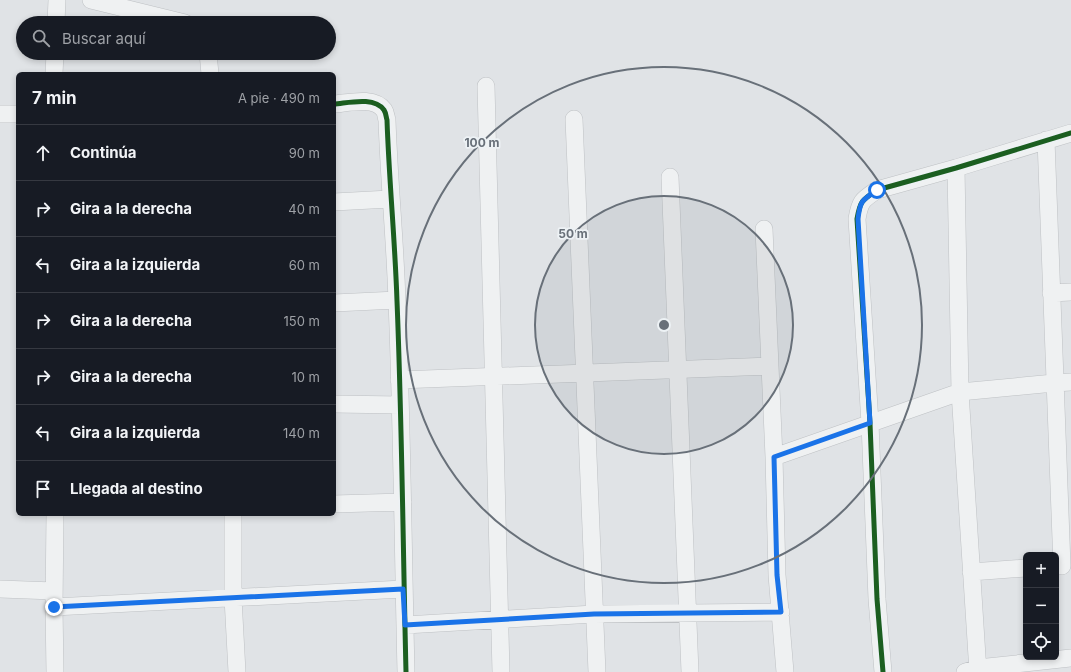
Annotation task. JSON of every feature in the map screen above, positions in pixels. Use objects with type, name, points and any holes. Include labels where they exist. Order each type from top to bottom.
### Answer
[{"type":"street","points":[[56,16],[57,0]]},
{"type":"street","points":[[90,0],[156,16]]},
{"type":"street","points":[[54,72],[55,60]]},
{"type":"street","points":[[209,60],[210,72]]},
{"type":"street","points":[[486,86],[501,672]]},
{"type":"street","points":[[336,104],[370,102],[379,106],[384,111],[387,120],[390,199],[397,300],[406,672]]},
{"type":"street","points":[[0,114],[16,114]]},
{"type":"street","points":[[574,119],[597,672]]},
{"type":"street","points":[[883,672],[877,599],[870,423],[858,219],[860,204],[866,197],[877,190],[1071,133]]},
{"type":"street","points":[[1046,140],[1051,293],[1063,383],[1063,566]]},
{"type":"street","points":[[956,168],[960,392],[971,572],[974,671],[1071,658]]},
{"type":"street","points":[[670,177],[690,672]]},
{"type":"street","points":[[336,202],[390,199]]},
{"type":"street","points":[[764,229],[774,457],[777,575],[785,672]]},
{"type":"street","points":[[1051,293],[1071,292]]},
{"type":"street","points":[[336,303],[397,300]]},
{"type":"street","points":[[399,380],[770,366]]},
{"type":"street","points":[[774,457],[960,392],[1063,383]]},
{"type":"street","points":[[336,404],[400,405]]},
{"type":"street","points":[[336,504],[403,502]]},
{"type":"street","points":[[55,516],[55,672]]},
{"type":"street","points":[[233,516],[233,598],[237,672]]},
{"type":"street","points":[[971,572],[1023,568]]},
{"type":"street","points":[[0,589],[54,599],[233,598],[403,589]]},
{"type":"street","points":[[405,625],[594,614],[781,612]]},
{"type":"cycle path","points":[[336,104],[360,101],[374,103],[384,110],[387,120],[399,347],[406,672]]},
{"type":"cycle path","points":[[883,672],[877,599],[870,423],[857,219],[859,208],[862,202],[877,190],[1071,133]]},
{"type":"route","points":[[54,607],[403,589],[405,625],[594,614],[781,612],[777,575],[774,457],[870,423],[858,219],[860,204],[866,197],[877,190]]}]
